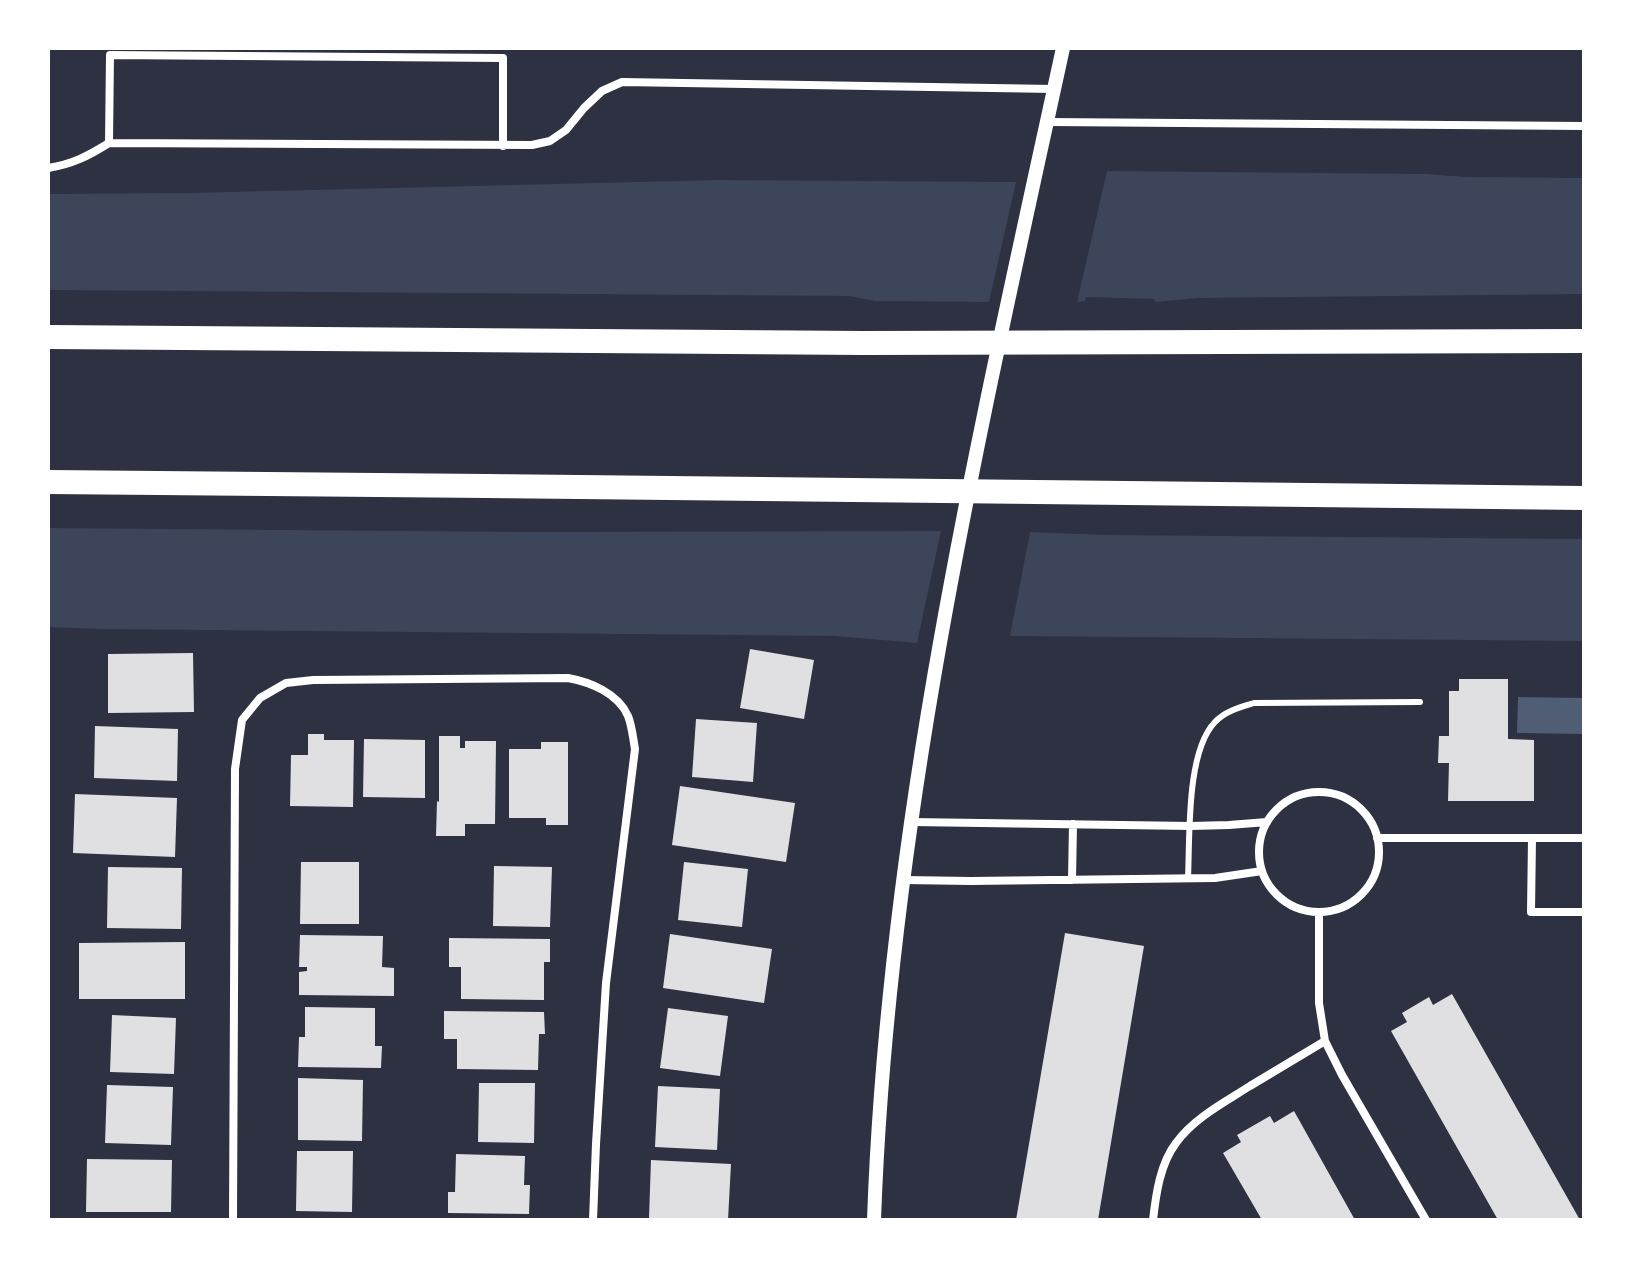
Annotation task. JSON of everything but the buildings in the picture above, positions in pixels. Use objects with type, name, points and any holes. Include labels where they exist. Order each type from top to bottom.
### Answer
[{"type":"highway","points":[[48,337],[864,343],[1584,341]]},
{"type":"highway","points":[[48,482],[1584,498]]},
{"type":"street","points":[[874,1220],[880,1095],[910,822],[980,427],[1063,48]]},
{"type":"street","points":[[109,143],[110,55],[124,55],[503,58],[503,146]]},
{"type":"street","points":[[48,168],[68,165],[109,143],[532,145],[550,141],[566,130],[602,91],[622,82],[1054,89]]},
{"type":"street","points":[[1048,122],[1584,126]]},
{"type":"street","points":[[233,1220],[235,769],[242,720],[260,698],[286,683],[313,680],[568,678],[588,683],[608,693],[620,704],[628,716],[635,749],[606,983],[593,1220]]},
{"type":"street","points":[[1317,792],[1337,795],[1355,804],[1369,819],[1377,838],[1379,856],[1375,874],[1366,890],[1353,902],[1337,910],[1319,913],[1300,910],[1283,901],[1270,888],[1258,855],[1260,838],[1267,822],[1280,806],[1297,796],[1317,792]]},
{"type":"street","points":[[910,822],[1191,826],[1267,822]]},
{"type":"street","points":[[1072,880],[1073,824]]},
{"type":"street","points":[[1377,838],[1584,838]]},
{"type":"street","points":[[1532,838],[1531,912],[1584,912]]},
{"type":"street","points":[[902,880],[1215,878],[1262,871]]},
{"type":"street","points":[[1319,913],[1319,1003],[1325,1041],[1336,1066],[1426,1220]]},
{"type":"street","points":[[1153,1220],[1163,1168],[1175,1143],[1195,1123],[1222,1104],[1325,1041]]},
{"type":"lane","points":[[1188,878],[1195,768],[1203,739],[1216,721],[1234,709],[1254,703],[1420,702]]},
{"type":"shaded area","points":[[1107,171],[1584,178],[1584,294],[1198,298],[1155,302],[1154,299],[1086,297],[1085,301],[1077,302]]},
{"type":"shaded area","points":[[717,180],[1016,182],[989,302],[875,301],[849,296],[48,290],[48,194]]},
{"type":"shaded area","points":[[48,528],[941,531],[917,643],[835,636],[48,627]]},
{"type":"shaded area","points":[[1030,532],[1584,539],[1584,641],[1010,636]]},
{"type":"shaded area","points":[[1518,697],[1584,698],[1584,734],[1517,733]]}]
